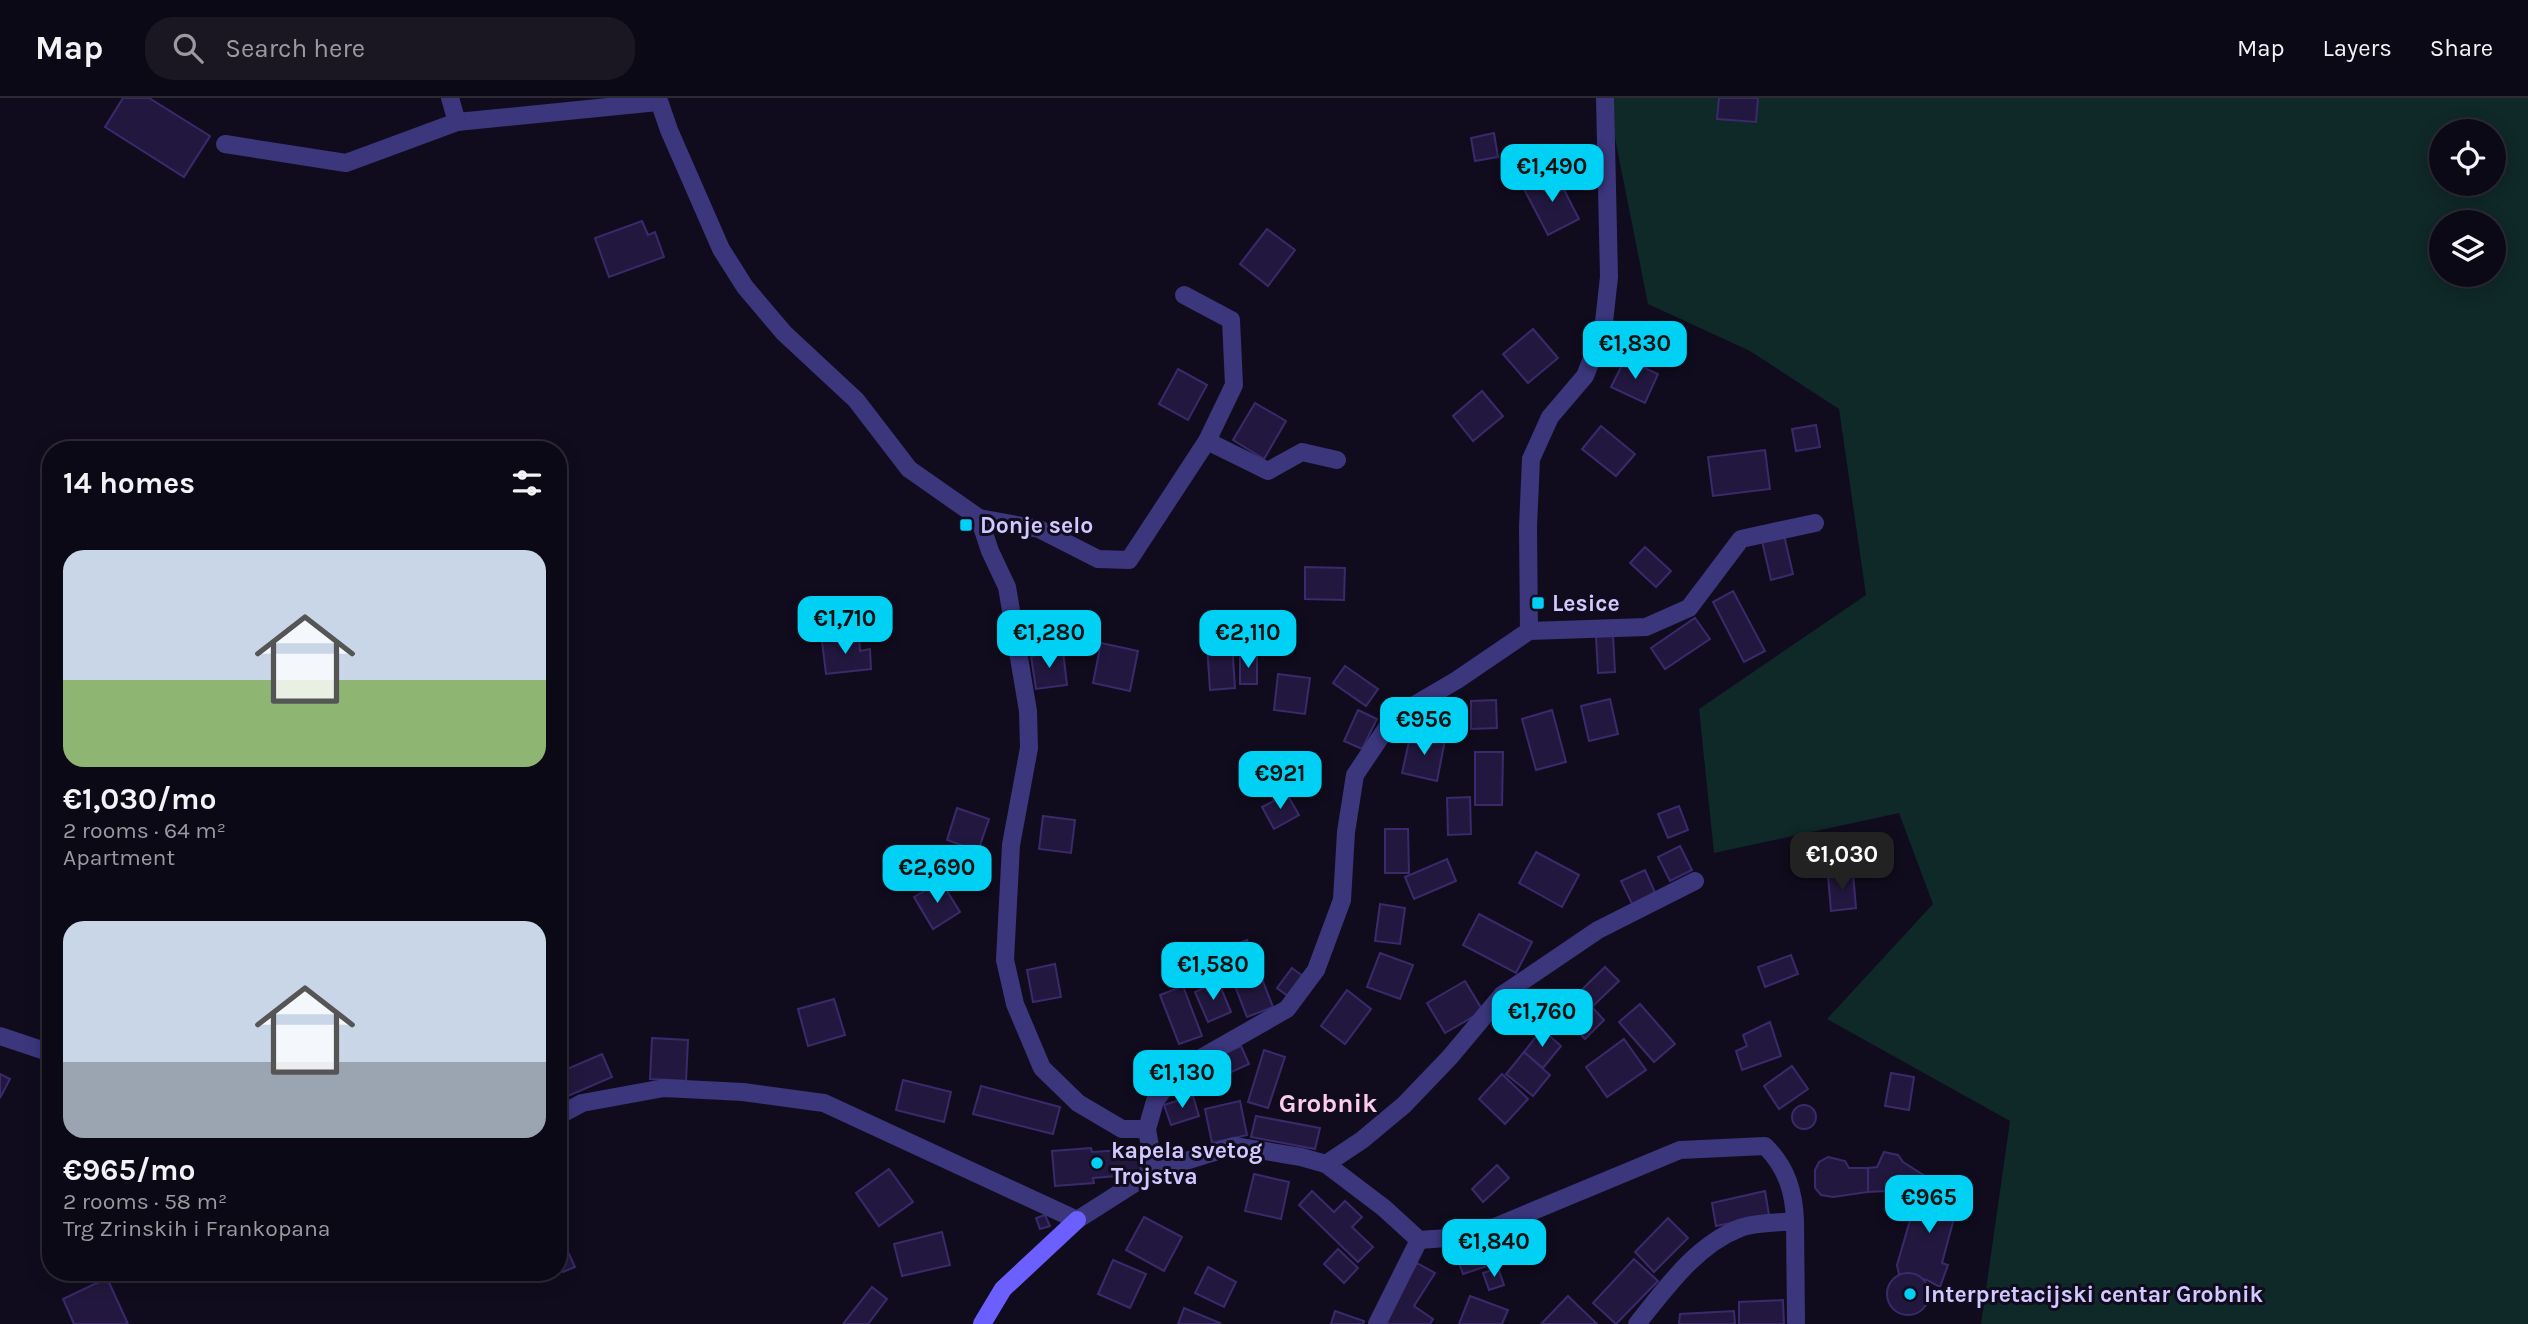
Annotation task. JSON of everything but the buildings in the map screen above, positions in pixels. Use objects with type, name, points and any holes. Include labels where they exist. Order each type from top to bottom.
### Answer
[{"type":"main road","points":[[982,1324],[1003,1289],[1077,1220]]},
{"type":"street","points":[[450,98],[457,122]]},
{"type":"street","points":[[1530,631],[1528,527],[1531,458],[1550,417],[1585,376],[1603,331],[1609,277],[1605,98]]},
{"type":"street","points":[[225,144],[346,163],[457,122],[658,100],[721,249],[745,288],[784,333],[856,400],[909,468],[979,518],[1039,528],[1098,559],[1129,560],[1207,441],[1234,385],[1231,320],[1184,295]]},
{"type":"street","points":[[1207,441],[1268,471],[1302,452],[1337,460]]},
{"type":"street","points":[[979,518],[990,551],[1007,587],[1028,712],[1029,748],[1011,845],[1005,960],[1015,1004],[1042,1068],[1078,1103],[1122,1129],[1147,1129]]},
{"type":"street","points":[[1154,1171],[1147,1129],[1155,1101],[1178,1071],[1287,1009],[1316,970],[1342,900],[1346,832],[1355,775],[1394,717],[1457,680],[1530,631],[1646,626],[1689,608],[1741,539],[1815,523]]},
{"type":"street","points":[[1326,1164],[1362,1140],[1404,1105],[1450,1057],[1502,995],[1598,930],[1695,881]]},
{"type":"street","points":[[0,1036],[42,1050]]},
{"type":"street","points":[[567,1111],[582,1103],[664,1088],[743,1092],[824,1103],[1077,1220],[1154,1171],[1234,1146],[1326,1164],[1419,1240],[1462,1237],[1490,1229],[1680,1150],[1741,1145],[1765,1146],[1773,1154],[1794,1193],[1796,1322]]},
{"type":"street","points":[[1637,1324],[1675,1278],[1713,1242],[1742,1227],[1794,1221]]},
{"type":"street","points":[[1377,1324],[1419,1240]]},
{"type":"green space","points":[[1607,98],[2528,98],[2528,1324],[1981,1324],[2010,1121],[1827,1019],[1933,904],[1899,813],[1714,853],[1699,709],[1866,595],[1839,409],[1750,351],[1648,304]]},
{"type":"place","name":"Donje selo","points":[[966,525]]},
{"type":"place","name":"Lesice","points":[[1538,603]]},
{"type":"place","name":"kapela svetog Trojstva","points":[[1097,1163]]},
{"type":"place","name":"Interpretacijski centar Grobnik","points":[[1910,1294]]},
{"type":"district","name":"Grobnik","points":[[1328,1103]]}]
